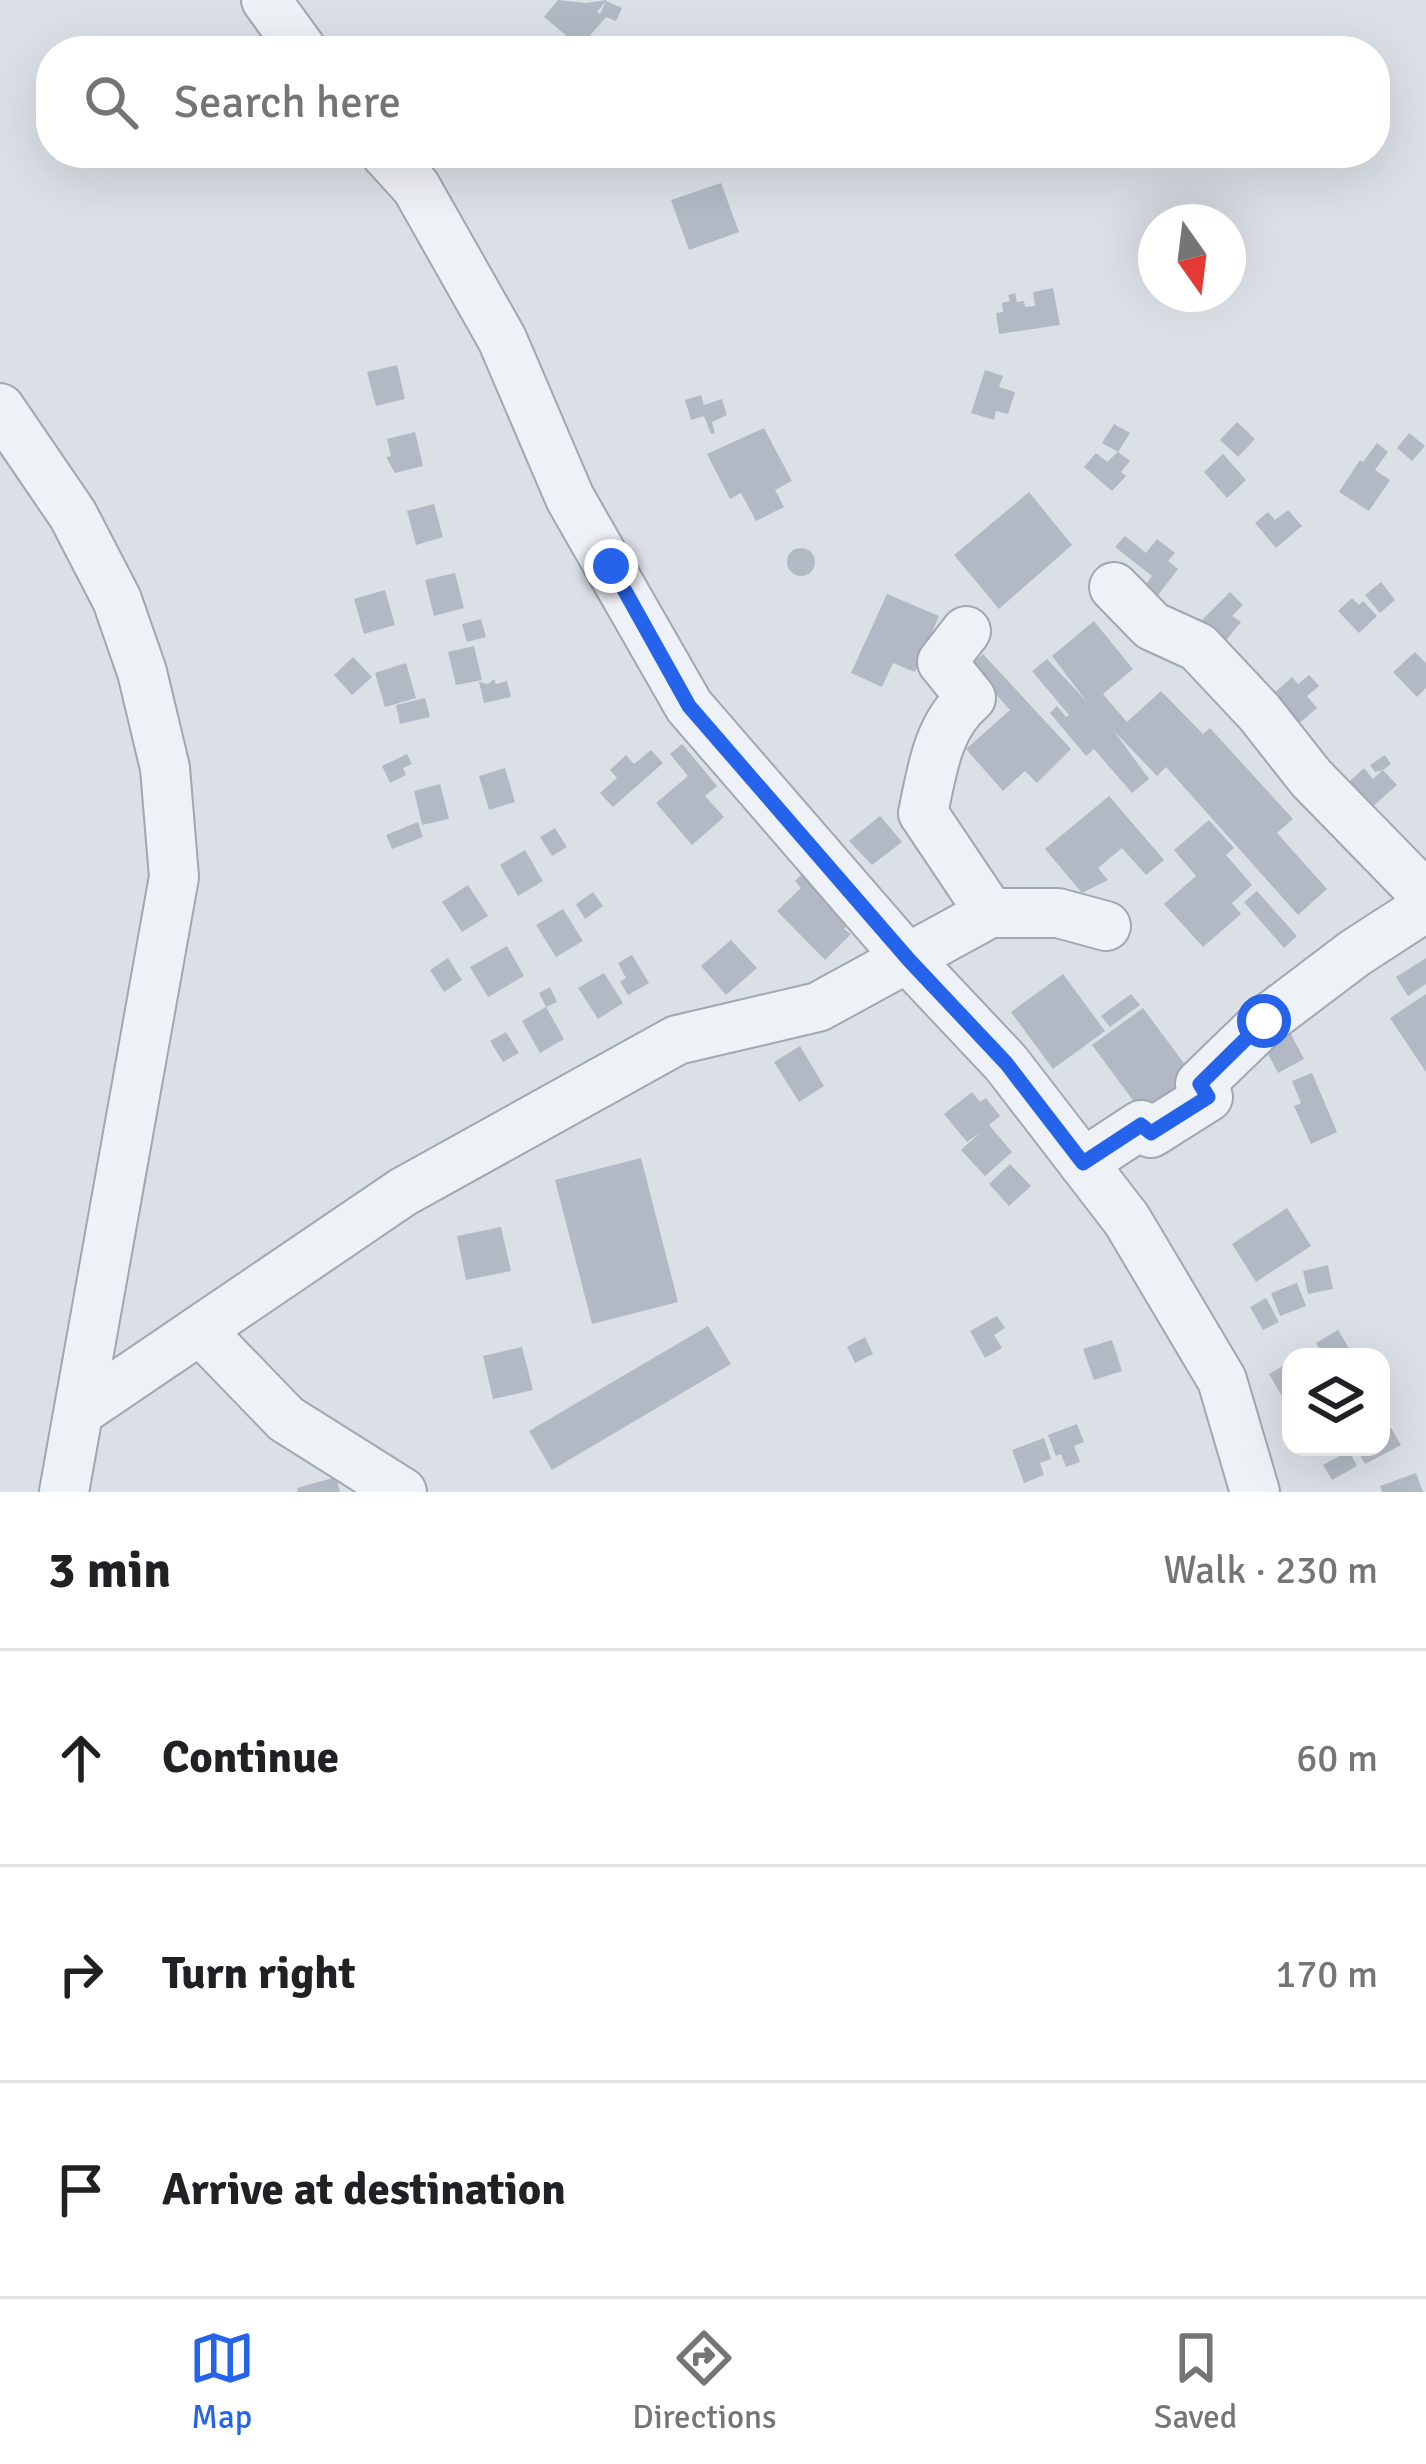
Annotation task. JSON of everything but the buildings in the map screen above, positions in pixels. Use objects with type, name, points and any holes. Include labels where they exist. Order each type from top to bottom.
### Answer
[{"type":"street","points":[[266,0],[293,36]]},
{"type":"street","points":[[399,168],[416,187],[502,339],[570,498],[689,706],[909,960],[1006,1063],[1127,1220],[1222,1380],[1255,1492]]},
{"type":"street","points":[[0,408],[73,515],[117,600],[142,672],[165,768],[175,877],[64,1492]]},
{"type":"street","points":[[1114,587],[1152,626],[1198,647],[1259,712],[1311,778],[1426,896]]},
{"type":"street","points":[[966,631],[942,662],[971,698],[956,710],[936,752],[923,813],[990,913]]},
{"type":"street","points":[[1083,1163],[1141,1125],[1151,1133],[1208,1097],[1200,1084],[1264,1021],[1426,907]]},
{"type":"street","points":[[79,1412],[403,1192],[677,1040],[818,1007],[990,913],[1058,913],[1106,926]]},
{"type":"street","points":[[200,1330],[286,1419],[402,1492]]},
{"type":"route","points":[[611,566],[689,706],[909,960],[1006,1063],[1083,1163],[1141,1125],[1151,1133],[1208,1097],[1200,1084],[1264,1021]]}]
